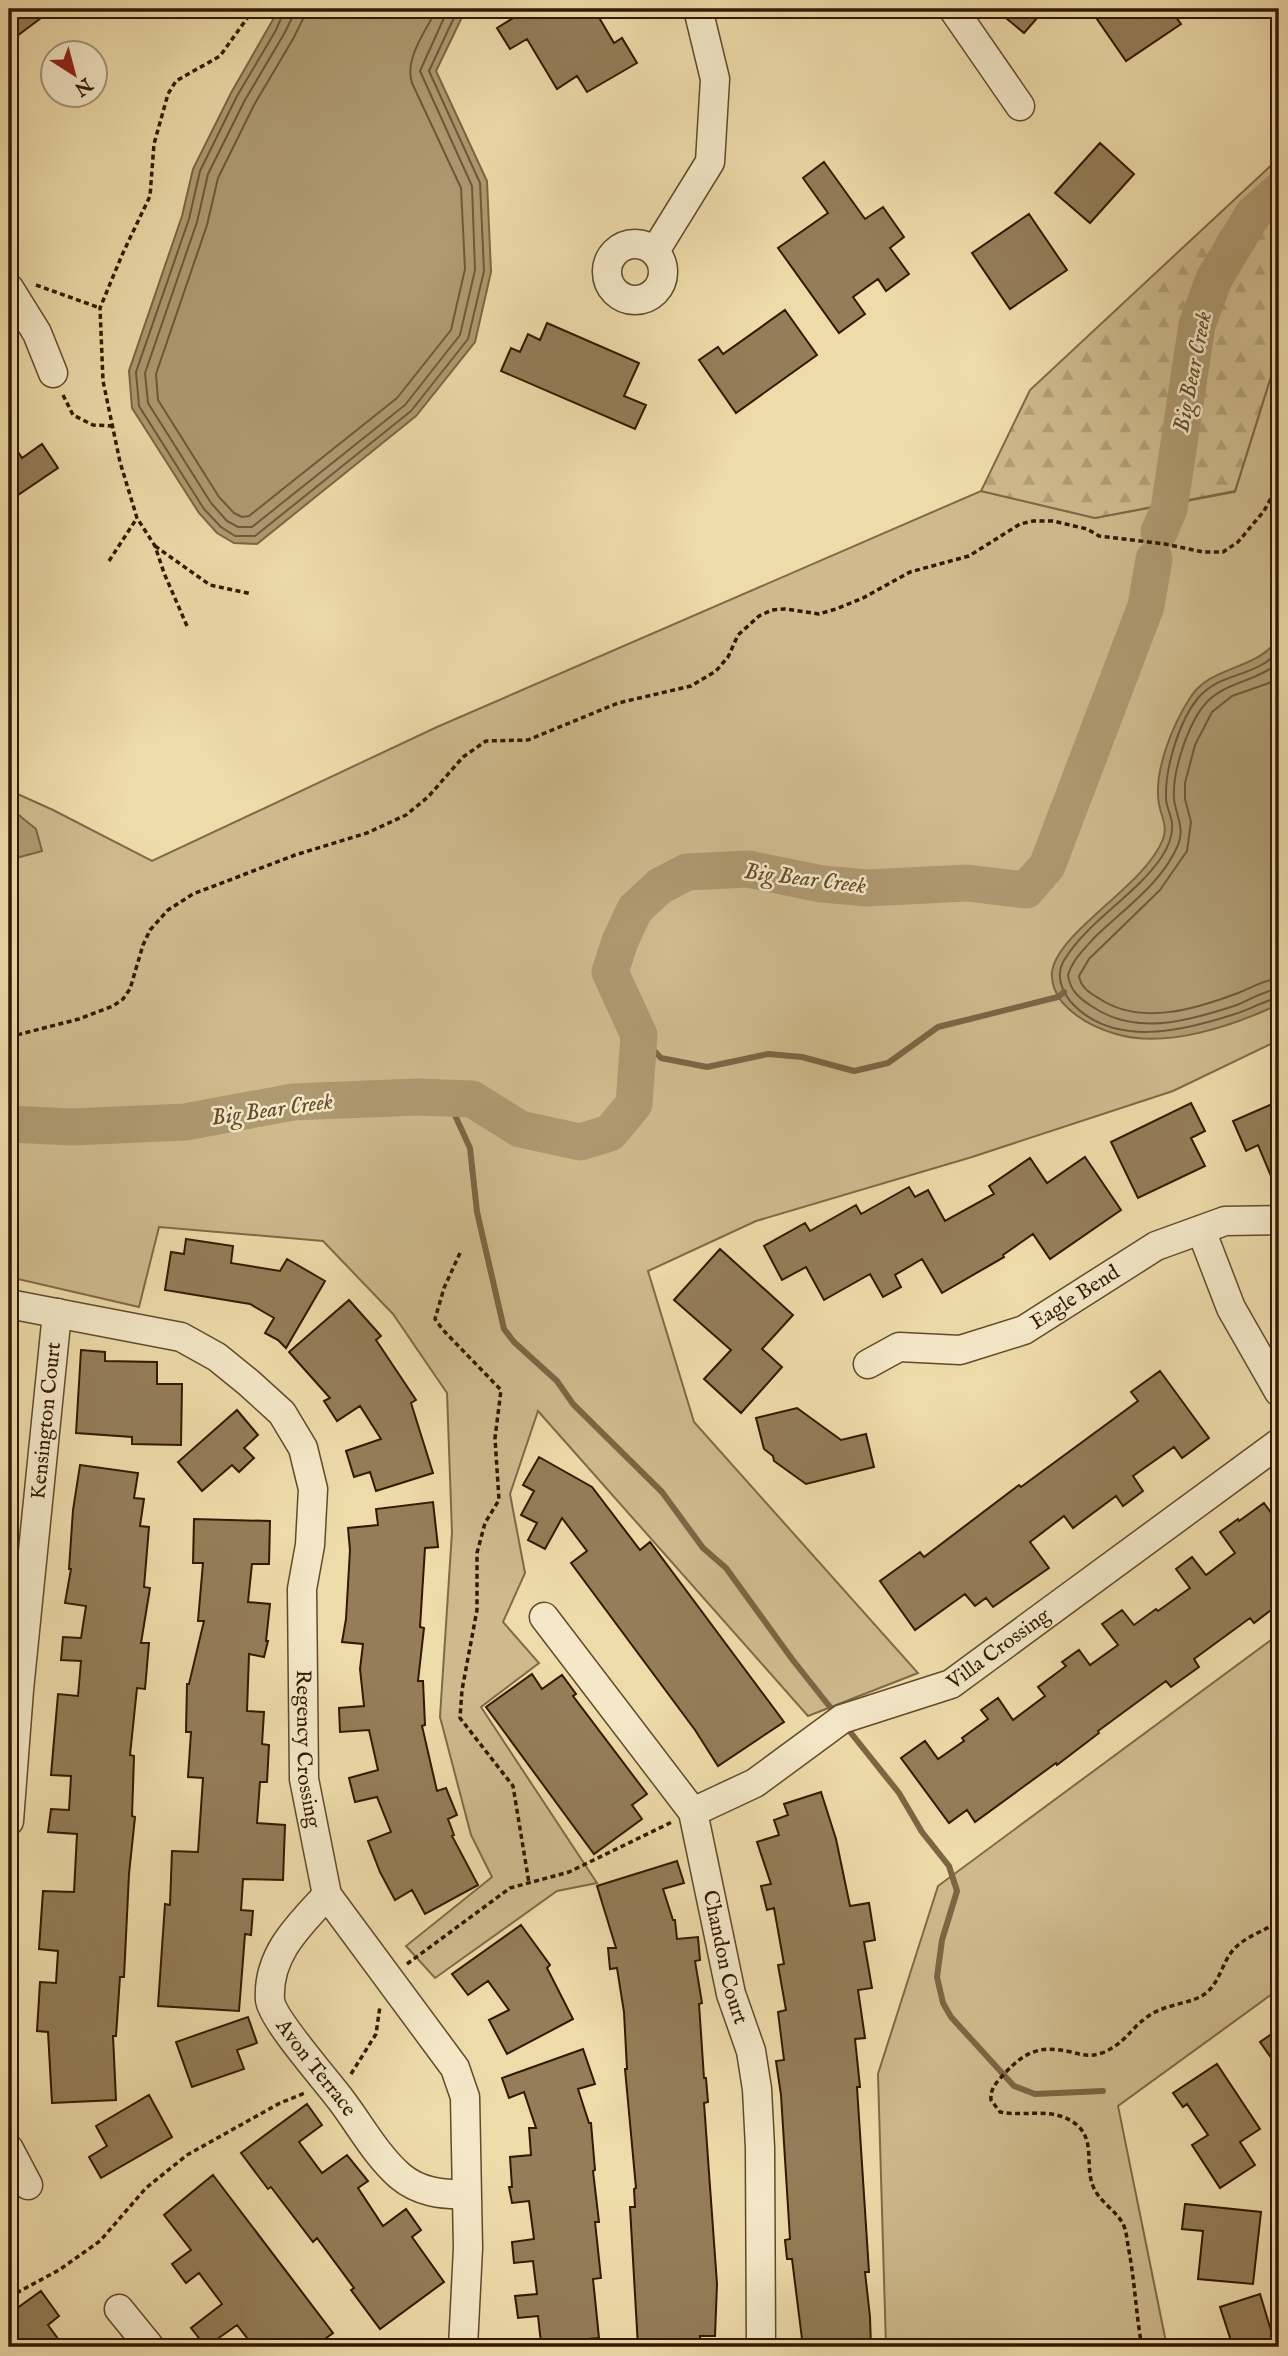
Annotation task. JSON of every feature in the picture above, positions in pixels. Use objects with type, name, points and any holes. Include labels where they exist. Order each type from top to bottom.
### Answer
[{"type":"street","points":[[654,251],[710,162],[715,79],[698,9]]},
{"type":"street","points":[[953,9],[1020,106]]},
{"type":"street","points":[[22,286],[53,373]]},
{"type":"street","name":"Eagle Bend","points":[[868,1364],[899,1347],[960,1350],[1024,1330],[1156,1246],[1225,1221],[1279,1220]]},
{"type":"street","points":[[1201,1230],[1231,1308],[1279,1392]]},
{"type":"street","name":"Regency Crossing","points":[[9,1304],[181,1337],[217,1357],[282,1413],[303,1448],[313,1489],[310,1545],[302,1589],[304,1779],[327,1895],[455,2068],[465,2097],[468,2249],[463,2347]]},
{"type":"street","name":"Kensington Court","points":[[9,1821],[19,1690],[57,1313]]},
{"type":"street","name":"Villa Crossing","points":[[693,1812],[755,1783],[842,1718],[951,1684],[1279,1443]]},
{"type":"street","name":"Chandon Court","points":[[544,1617],[693,1812],[731,1994],[751,2051],[757,2089],[761,2347]]},
{"type":"street","name":"Avon Terrace","points":[[327,1895],[283,1945],[272,1975],[270,2003],[296,2044],[375,2147],[401,2176],[420,2188],[444,2194],[466,2194]]},
{"type":"street","points":[[9,2149],[28,2185]]},
{"type":"street","points":[[119,2309],[150,2347]]},
{"type":"path","points":[[187,626],[155,546],[137,518],[112,426],[103,381],[100,307],[121,255],[150,196],[154,144],[168,94],[176,81],[220,56],[248,17],[250,9]]},
{"type":"path","points":[[22,286],[100,307]]},
{"type":"path","points":[[53,373],[73,415],[93,425],[112,426]]},
{"type":"path","points":[[9,1037],[79,1019],[113,1006],[123,999],[130,989],[150,930],[168,910],[193,894],[295,855],[367,833],[398,819],[417,807],[463,757],[486,741],[528,740],[618,703],[691,686],[716,671],[738,635],[760,616],[772,610],[819,614],[836,609],[863,598],[909,572],[969,556],[1020,524],[1033,521],[1053,521],[1087,529],[1099,537],[1203,552],[1223,552],[1238,542],[1264,511],[1279,478]]},
{"type":"path","points":[[109,561],[137,518]]},
{"type":"path","points":[[155,546],[210,585],[252,594]]},
{"type":"path","points":[[460,1253],[444,1288],[435,1319],[501,1390],[495,1438],[499,1500],[485,1523],[477,1553],[477,1610],[462,1690],[460,1718],[513,1786],[529,1883]]},
{"type":"path","points":[[9,2297],[59,2270],[100,2241],[146,2189],[187,2155],[279,2103],[354,2073],[376,2034],[388,1977],[510,1888],[569,1872],[693,1812]]},
{"type":"path","points":[[1142,2347],[1126,2236],[1122,2223],[1097,2194],[1092,2184],[1087,2137],[1074,2123],[1056,2115],[1000,2112],[991,2100],[994,2085],[1023,2055],[1060,2049],[1091,2056],[1125,2040],[1138,2024],[1162,2007],[1201,1997],[1208,1992],[1234,1948],[1279,1921]]},
{"type":"green space","points":[[1279,158],[1279,351],[1235,491],[1095,518],[981,491],[1030,390]]},
{"type":"green space","points":[[1279,351],[1279,1040],[1173,1091],[972,1157],[756,1221],[648,1271],[694,1422],[918,1673],[808,1716],[538,1411],[510,1494],[525,1573],[503,1622],[539,1663],[481,1707],[597,1883],[557,1891],[435,1978],[406,1946],[492,1877],[471,1835],[440,1717],[452,1532],[447,1393],[393,1314],[323,1241],[159,1227],[139,1307],[9,1277],[9,790],[152,861],[437,727],[981,491],[1095,518],[1235,492]]},
{"type":"green space","points":[[1279,1634],[1279,1989],[1118,2106],[1167,2347],[886,2347],[878,2074],[938,1886]]},
{"type":"water","points":[[279,9],[466,9],[436,71],[487,181],[491,272],[475,342],[416,416],[257,544],[234,543],[217,533],[199,513],[132,408],[129,371],[182,216],[193,169],[231,93]]},
{"type":"water","points":[[1279,637],[1279,1004],[1220,1027],[1177,1037],[1135,1038],[1093,1025],[1073,1013],[1058,995],[1052,972],[1058,957],[1085,924],[1139,874],[1154,856],[1163,839],[1165,830],[1159,804],[1159,778],[1171,735],[1190,698],[1210,679],[1260,656]]},
{"type":"water","points":[[9,807],[36,829],[42,851],[9,860]]},
{"type":"building","points":[[9,9],[53,9],[9,42]]},
{"type":"building","points":[[528,9],[594,9],[614,43],[622,38],[637,63],[587,92],[577,76],[557,89],[527,39],[510,49],[497,28]]},
{"type":"building","points":[[995,9],[1045,9],[1024,33]]},
{"type":"building","points":[[1090,9],[1170,9],[1181,24],[1126,61]]},
{"type":"building","points":[[1100,143],[1134,174],[1090,223],[1055,193]]},
{"type":"building","points":[[824,162],[865,219],[883,207],[904,237],[890,248],[909,274],[886,291],[878,279],[853,297],[865,314],[839,333],[778,248],[828,213],[803,178]]},
{"type":"building","points":[[1029,214],[1067,270],[1010,309],[972,253]]},
{"type":"building","points":[[785,310],[817,355],[736,413],[699,360],[718,347],[723,354]]},
{"type":"building","points":[[547,323],[639,363],[624,396],[646,405],[635,429],[501,371],[511,348],[520,352],[528,334],[540,340]]},
{"type":"building","points":[[9,438],[22,458],[42,444],[58,468],[9,501]]},
{"type":"building","points":[[1279,1101],[1279,1195],[1258,1145],[1246,1151],[1233,1121]]},
{"type":"building","points":[[1191,1103],[1205,1131],[1191,1138],[1205,1166],[1138,1198],[1111,1142]]},
{"type":"building","points":[[1085,1157],[1121,1210],[1050,1259],[1033,1234],[1003,1255],[1004,1257],[942,1293],[922,1259],[895,1275],[901,1287],[883,1297],[870,1274],[824,1300],[806,1267],[782,1280],[764,1246],[805,1223],[810,1231],[856,1205],[861,1214],[909,1187],[915,1197],[928,1190],[945,1221],[994,1194],[989,1186],[1030,1158],[1047,1183]]},
{"type":"building","points":[[186,1239],[233,1246],[231,1263],[280,1271],[287,1259],[325,1281],[286,1348],[265,1333],[274,1318],[250,1304],[165,1290],[171,1252],[184,1254]]},
{"type":"building","points":[[720,1249],[793,1315],[762,1349],[782,1367],[741,1413],[704,1379],[731,1350],[674,1300]]},
{"type":"building","points":[[349,1300],[381,1336],[376,1340],[416,1400],[411,1403],[433,1473],[376,1491],[370,1472],[354,1477],[346,1451],[381,1439],[360,1406],[337,1421],[324,1401],[330,1398],[289,1352]]},
{"type":"building","points":[[81,1350],[105,1352],[105,1361],[157,1362],[157,1384],[182,1384],[181,1445],[132,1444],[132,1437],[76,1433]]},
{"type":"building","points":[[1160,1371],[1209,1438],[1182,1458],[1174,1447],[1133,1476],[1143,1491],[1123,1506],[1116,1496],[1073,1528],[1064,1516],[1030,1542],[1049,1568],[993,1607],[986,1598],[975,1606],[965,1594],[915,1630],[880,1581],[920,1552],[924,1557],[1019,1485],[1021,1487],[1138,1401],[1131,1392]]},
{"type":"building","points":[[797,1408],[841,1440],[866,1434],[874,1467],[806,1484],[774,1461],[773,1456],[764,1449],[756,1418]]},
{"type":"building","points":[[237,1410],[258,1435],[244,1448],[254,1458],[239,1472],[232,1465],[202,1491],[178,1462]]},
{"type":"building","points":[[539,1457],[592,1487],[640,1550],[650,1542],[784,1722],[718,1766],[695,1730],[571,1563],[587,1551],[562,1518],[545,1549],[528,1540],[537,1523],[521,1515],[534,1491],[523,1485]]},
{"type":"building","points":[[80,1465],[138,1473],[134,1498],[144,1499],[140,1526],[149,1527],[144,1587],[150,1588],[141,1643],[149,1643],[145,1689],[137,1688],[130,1755],[134,1756],[132,1816],[135,1817],[124,1977],[120,1977],[116,2036],[113,2036],[116,2100],[52,2103],[48,2032],[37,2031],[40,1982],[56,1983],[58,1951],[39,1949],[43,1891],[74,1892],[77,1834],[48,1832],[51,1809],[69,1810],[71,1776],[51,1775],[58,1694],[78,1696],[81,1661],[61,1660],[63,1637],[81,1638],[86,1606],[65,1603],[71,1569],[73,1510]]},
{"type":"building","points":[[433,1502],[438,1547],[425,1548],[420,1627],[424,1628],[418,1681],[423,1681],[425,1725],[422,1726],[437,1791],[446,1788],[457,1815],[448,1819],[454,1835],[452,1836],[478,1885],[425,1914],[412,1890],[395,1900],[380,1872],[368,1841],[391,1832],[377,1797],[355,1802],[349,1778],[378,1770],[369,1730],[340,1732],[339,1708],[364,1706],[360,1669],[363,1644],[342,1642],[350,1550],[348,1528],[378,1525],[376,1509]]},
{"type":"building","points":[[1264,1503],[1279,1524],[1279,1604],[1254,1623],[1250,1618],[1194,1659],[1199,1667],[1171,1687],[1166,1681],[1057,1765],[1056,1763],[975,1822],[967,1810],[949,1823],[901,1758],[925,1741],[938,1759],[964,1741],[962,1738],[988,1719],[981,1710],[998,1698],[1013,1720],[1045,1696],[1038,1687],[1066,1666],[1062,1662],[1079,1650],[1090,1665],[1118,1645],[1102,1624],[1122,1610],[1134,1625],[1190,1588],[1176,1569],[1192,1557],[1206,1575],[1235,1553],[1220,1532]]},
{"type":"building","points":[[194,1519],[270,1521],[269,1564],[252,1564],[248,1602],[270,1604],[268,1641],[264,1657],[249,1654],[247,1711],[264,1712],[262,1744],[269,1745],[267,1782],[260,1782],[257,1823],[285,1825],[283,1880],[243,1879],[241,1910],[253,1911],[251,1935],[245,1934],[239,2011],[158,2006],[165,1904],[170,1905],[172,1851],[198,1852],[203,1778],[188,1777],[191,1732],[186,1732],[187,1684],[204,1621],[198,1621],[203,1563],[193,1563]]},
{"type":"building","points":[[532,1674],[542,1689],[562,1675],[576,1694],[573,1696],[647,1794],[632,1805],[642,1819],[594,1854],[486,1707]]},
{"type":"building","points":[[821,1792],[836,1839],[850,1906],[869,1903],[875,1940],[864,1942],[872,1988],[858,1990],[865,2038],[855,2039],[860,2087],[857,2087],[871,2347],[803,2347],[792,2259],[787,2259],[785,2240],[790,2239],[781,2095],[776,2061],[784,2060],[778,2012],[786,2010],[778,1965],[784,1964],[774,1908],[767,1910],[761,1886],[771,1884],[757,1842],[779,1835],[774,1820],[788,1815],[784,1804]]},
{"type":"building","points":[[677,1861],[684,1883],[663,1889],[675,1920],[677,1939],[698,1937],[700,1960],[695,1961],[702,2003],[699,2004],[708,2102],[704,2103],[717,2284],[715,2336],[700,2336],[701,2347],[638,2347],[630,2207],[635,2207],[636,2188],[625,2069],[624,2012],[617,1968],[610,1969],[608,1948],[616,1948],[597,1886]]},
{"type":"building","points":[[521,1925],[550,1965],[547,1968],[573,2019],[507,2054],[489,2020],[509,2010],[488,1981],[468,1995],[452,1974]]},
{"type":"building","points":[[248,2017],[257,2043],[237,2050],[244,2069],[192,2087],[176,2042]]},
{"type":"building","points":[[1279,2029],[1279,2069],[1260,2042]]},
{"type":"building","points":[[583,2049],[595,2084],[578,2089],[591,2123],[595,2170],[599,2222],[595,2222],[601,2278],[593,2279],[599,2338],[541,2343],[538,2316],[518,2318],[515,2296],[537,2294],[533,2261],[514,2263],[512,2242],[534,2239],[529,2201],[512,2203],[509,2187],[512,2187],[510,2157],[531,2155],[529,2128],[536,2128],[524,2092],[509,2098],[502,2078]]},
{"type":"building","points":[[1217,2064],[1260,2129],[1240,2142],[1255,2165],[1220,2188],[1192,2145],[1208,2135],[1187,2104],[1183,2107],[1173,2093]]},
{"type":"building","points":[[149,2095],[172,2137],[101,2178],[89,2157],[107,2146],[96,2126]]},
{"type":"building","points":[[307,2104],[322,2125],[299,2142],[322,2173],[347,2155],[368,2181],[358,2188],[383,2226],[406,2209],[421,2230],[412,2237],[444,2282],[380,2329],[317,2238],[313,2242],[241,2153]]},
{"type":"building","points":[[213,2175],[333,2333],[314,2347],[254,2347],[237,2325],[206,2347],[191,2328],[222,2304],[199,2273],[186,2283],[172,2264],[191,2250],[164,2215]]},
{"type":"building","points":[[1185,2204],[1261,2212],[1253,2284],[1198,2279],[1203,2231],[1182,2229]]},
{"type":"building","points":[[41,2291],[59,2316],[48,2325],[64,2347],[9,2347],[9,2314]]},
{"type":"building","points":[[1260,2294],[1276,2347],[1233,2347],[1220,2307]]},
{"type":"waterway","name":"Big Bear Creek","points":[[1159,532],[1169,509],[1197,325],[1214,279],[1253,214],[1279,191]]},
{"type":"waterway","name":"Big Bear Creek","points":[[9,1124],[72,1127],[185,1122],[293,1102],[417,1097],[472,1099],[520,1129],[580,1142],[610,1133],[634,1104],[639,1035],[610,972],[620,941],[635,909],[660,886],[687,872],[748,869],[822,884],[867,888],[967,883],[1026,890],[1047,866],[1146,606],[1154,559]]},
{"type":"waterway","points":[[639,1035],[661,1058],[707,1067],[768,1054],[802,1057],[854,1071],[888,1063],[938,1027],[1058,997],[1064,992]]},
{"type":"waterway","points":[[447,1098],[470,1148],[477,1212],[504,1329],[514,1342],[557,1381],[573,1404],[662,1492],[703,1548],[726,1568],[830,1707]]},
{"type":"waterway","points":[[851,1733],[899,1793],[922,1832],[949,1866],[957,1891],[942,1940],[937,1977],[943,2003],[951,2017],[1014,2086],[1035,2094],[1103,2091]]}]
